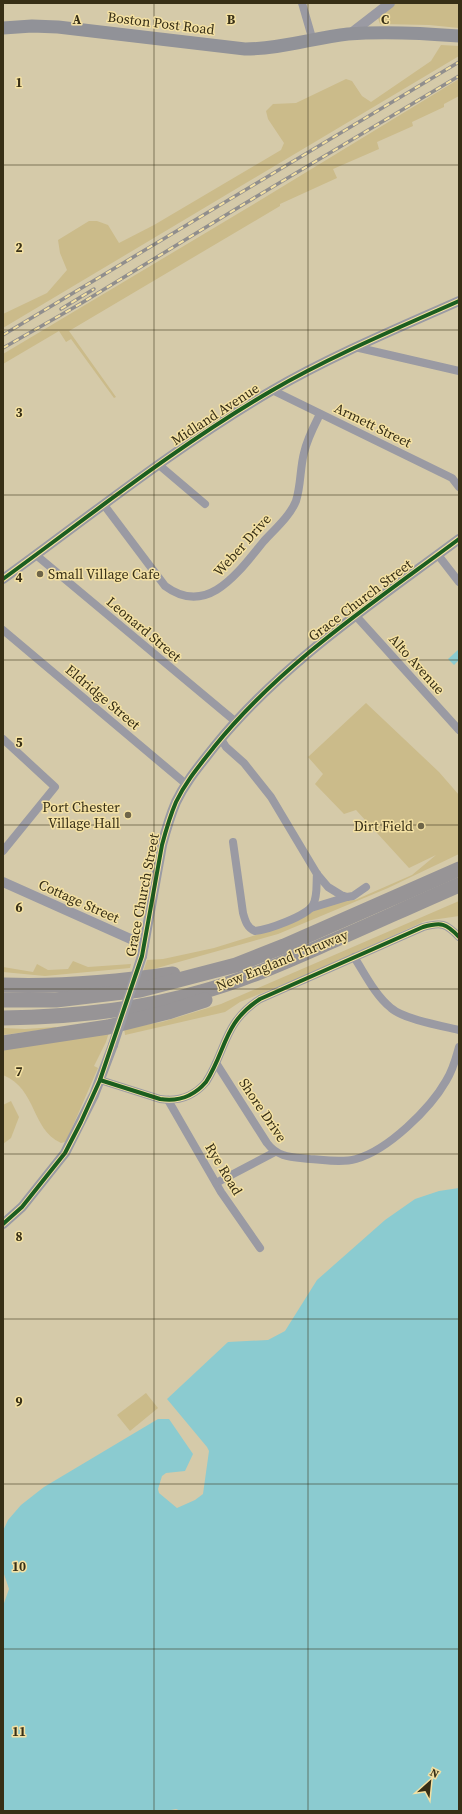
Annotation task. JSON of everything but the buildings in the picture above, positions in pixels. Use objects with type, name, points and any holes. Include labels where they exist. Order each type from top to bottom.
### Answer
[{"type":"highway","name":"New England Thruway","points":[[3,1000],[56,1000],[127,992],[160,986],[236,966],[459,869]]},
{"type":"highway","name":"New England Thruway","points":[[3,1018],[60,1016],[147,1005],[201,992],[258,973],[459,885]]},
{"type":"highway","points":[[8,984],[126,980],[236,966]]},
{"type":"highway","points":[[3,1043],[81,1032],[168,1012],[203,1001],[258,973]]},
{"type":"main road","name":"Boston Post Road","points":[[3,28],[32,26],[58,27],[245,49],[272,48],[350,34],[401,32],[459,36]]},
{"type":"street","points":[[302,3],[313,41]]},
{"type":"street","points":[[350,34],[390,3]]},
{"type":"street","name":"Midland Avenue","points":[[3,579],[230,415],[272,390],[355,347],[459,301]]},
{"type":"street","points":[[355,347],[459,371]]},
{"type":"street","name":"Armett Street","points":[[272,390],[452,478],[459,487]]},
{"type":"street","name":"Weber Drive","points":[[104,505],[164,586],[171,591],[187,596],[210,594],[218,590],[234,577],[292,508],[298,493],[303,453],[320,414]]},
{"type":"street","points":[[159,465],[205,504]]},
{"type":"street","name":"Grace Church Street","points":[[3,1224],[22,1206],[65,1153],[82,1122],[100,1080],[142,956],[162,845],[176,802],[186,784],[236,722],[259,697],[298,662],[356,616],[459,539]]},
{"type":"street","name":"Leonard Street","points":[[36,555],[236,722]]},
{"type":"street","points":[[438,555],[459,582]]},
{"type":"street","name":"Alto Avenue","points":[[356,616],[459,730]]},
{"type":"street","name":"Eldridge Street","points":[[3,630],[186,784]]},
{"type":"street","points":[[3,739],[54,787],[3,851]]},
{"type":"street","points":[[221,739],[226,747],[244,763],[271,797],[316,874],[328,887],[347,897]]},
{"type":"street","points":[[233,842],[236,872],[243,913],[250,929],[258,931],[278,924],[304,914],[311,908],[353,896],[366,887]]},
{"type":"street","points":[[311,908],[316,897],[316,874]]},
{"type":"street","name":"Cottage Street","points":[[3,882],[144,945]]},
{"type":"street","points":[[100,1080],[151,1097],[168,1100],[186,1097],[200,1088],[211,1075],[231,1026],[240,1015],[253,1004],[266,996],[423,927],[436,924],[447,926],[459,937]]},
{"type":"street","points":[[354,957],[370,983],[391,1009],[405,1016],[459,1030]]},
{"type":"street","name":"Shore Drive","points":[[216,1063],[267,1143],[275,1152],[280,1155],[292,1157],[347,1161],[362,1157],[372,1152],[402,1130],[436,1095],[449,1075],[459,1047]]},
{"type":"street","name":"Rye Road","points":[[168,1100],[216,1183],[260,1248]]},
{"type":"street","points":[[216,1183],[275,1152]]},
{"type":"shaded area","points":[[396,3],[459,3],[459,28],[429,25],[380,24],[378,18]]},
{"type":"shaded area","points":[[441,45],[459,46],[459,56],[3,328],[3,314],[47,293],[67,270],[60,253],[58,240],[89,221],[97,221],[108,225],[119,243],[154,225],[281,150],[284,143],[268,119],[266,111],[273,104],[296,103],[346,79],[352,81],[362,96],[371,102],[431,61]]},
{"type":"shaded area","points":[[459,79],[459,96],[444,104],[444,107],[412,122],[413,126],[377,142],[379,149],[333,169],[337,178],[280,204],[280,206],[69,331],[116,397],[114,398],[71,339],[66,342],[59,331],[3,364],[3,354]]},
{"type":"shaded area","points":[[366,703],[439,772],[459,795],[459,854],[388,888],[278,934],[143,972],[147,960],[163,959],[214,948],[256,935],[328,905],[341,901],[355,900],[412,875],[436,855],[409,868],[356,810],[344,814],[315,784],[323,774],[308,757]]},
{"type":"shaded area","points":[[459,901],[459,916],[425,921],[312,973],[240,1002],[225,1012],[125,1035],[124,1028],[162,1022],[221,1004]]},
{"type":"shaded area","points":[[73,961],[88,967],[131,964],[130,968],[45,976],[3,972],[3,967],[33,972],[37,964],[48,970],[68,969]]},
{"type":"shaded area","points":[[56,1027],[3,1035],[3,1028],[25,1029]]},
{"type":"shaded area","points":[[109,1032],[106,1042],[94,1066],[98,1068],[68,1137],[65,1142],[61,1143],[51,1136],[44,1128],[29,1099],[22,1090],[14,1082],[3,1075],[3,1049]]},
{"type":"shaded area","points":[[11,1101],[19,1117],[11,1138],[3,1144],[3,1105]]},
{"type":"shaded area","points":[[146,1393],[158,1408],[130,1431],[117,1415]]},
{"type":"water","points":[[459,649],[459,660],[454,665],[448,659]]},
{"type":"water","points":[[459,1188],[459,1811],[181,1811],[176,1809],[166,1811],[3,1811],[3,1606],[9,1589],[3,1571],[3,1531],[8,1520],[21,1505],[44,1487],[158,1419],[169,1419],[193,1454],[185,1471],[166,1473],[162,1476],[158,1489],[159,1493],[177,1508],[195,1500],[203,1494],[209,1451],[167,1399],[228,1342],[268,1340],[285,1331],[317,1280],[385,1220],[415,1199],[439,1191]]},
{"type":"railway","points":[[3,335],[459,62]]},
{"type":"railway","points":[[3,348],[80,304],[459,76]]},
{"type":"railway","points":[[61,309],[94,289]]},
{"type":"cycle path","points":[[3,579],[168,458],[236,412],[317,366],[364,343],[459,301]]},
{"type":"cycle path","points":[[3,1224],[22,1207],[65,1153],[100,1080],[142,956],[162,845],[167,828],[176,802],[189,780],[214,747],[241,717],[269,688],[299,661],[362,611],[459,539]]},
{"type":"cycle path","points":[[100,1080],[160,1099],[174,1100],[186,1097],[206,1082],[232,1027],[239,1017],[260,999],[423,927],[434,924],[447,926],[459,937]]},
{"type":"place","name":"Small Village Cafe","points":[[40,574]]},
{"type":"place","name":"Port Chester Village Hall","points":[[128,815]]},
{"type":"place","name":"Dirt Field","points":[[421,826]]}]
